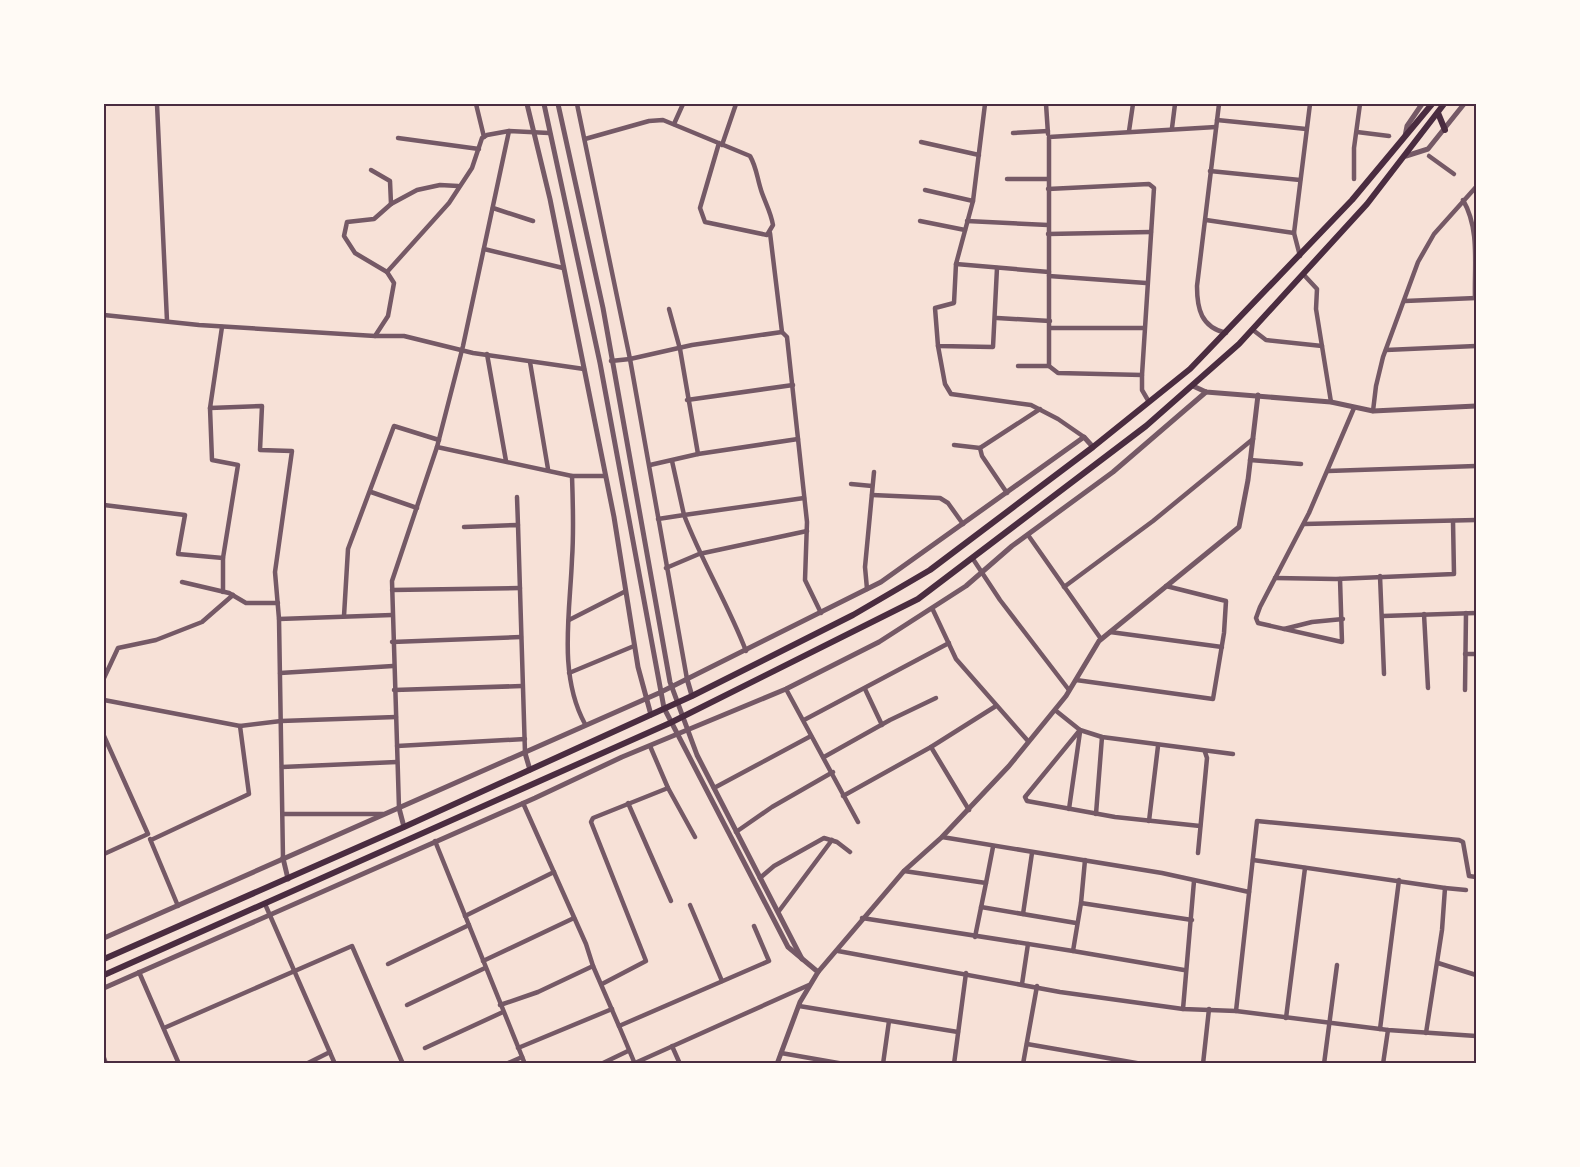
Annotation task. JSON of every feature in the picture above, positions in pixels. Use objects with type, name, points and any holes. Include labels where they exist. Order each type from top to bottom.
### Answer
[{"type":"main road","points":[[104,959],[288,879],[692,696],[853,615],[930,570],[1093,447],[1190,369],[1300,256],[1405,137],[1431,104]]},
{"type":"main road","points":[[104,975],[669,723],[764,678],[918,599],[1146,426],[1253,330],[1304,275],[1406,156],[1444,104]]},
{"type":"main road","points":[[1438,113],[1445,130]]},
{"type":"street","points":[[157,104],[167,321]]},
{"type":"street","points":[[387,272],[411,243],[438,218],[472,168],[484,136],[476,104]]},
{"type":"street","points":[[527,104],[550,199],[605,476],[634,646],[651,715]]},
{"type":"street","points":[[544,104],[600,363],[659,693],[669,723],[788,947],[818,972]]},
{"type":"street","points":[[558,104],[611,361],[672,688],[687,731],[714,788],[779,911],[802,960]]},
{"type":"street","points":[[577,104],[630,359],[666,568],[692,696]]},
{"type":"street","points":[[674,124],[682,104]]},
{"type":"street","points":[[736,104],[720,144],[700,208],[702,219],[705,222],[761,235],[770,233]]},
{"type":"street","points":[[985,104],[973,201],[956,264],[954,303],[935,308],[938,346],[945,384],[951,394],[1040,409],[1084,437],[1093,447]]},
{"type":"street","points":[[1046,104],[1050,366]]},
{"type":"street","points":[[1129,131],[1133,104]]},
{"type":"street","points":[[1172,128],[1175,104]]},
{"type":"street","points":[[1220,104],[1210,171],[1197,286],[1197,307],[1203,319],[1213,330],[1227,333]]},
{"type":"street","points":[[1300,256],[1294,233],[1310,104]]},
{"type":"street","points":[[1354,179],[1360,104]]},
{"type":"street","points":[[1405,137],[1407,126],[1422,104]]},
{"type":"street","points":[[1406,156],[1428,149],[1464,104]]},
{"type":"street","points":[[585,140],[650,121],[663,120],[750,156],[758,169],[761,191],[773,225],[770,233],[782,332],[787,337],[793,385],[807,531],[805,580],[821,613]]},
{"type":"street","points":[[1217,120],[1306,129]]},
{"type":"street","points":[[1012,134],[1216,127]]},
{"type":"street","points":[[484,136],[508,131],[532,130],[549,133]]},
{"type":"street","points":[[404,827],[399,808],[392,642],[392,581],[439,440],[462,350],[508,131]]},
{"type":"street","points":[[1357,132],[1389,136]]},
{"type":"street","points":[[398,138],[479,149]]},
{"type":"street","points":[[921,142],[979,154]]},
{"type":"street","points":[[1429,156],[1454,174]]},
{"type":"street","points":[[371,170],[390,181],[391,204]]},
{"type":"street","points":[[1210,171],[1300,180]]},
{"type":"street","points":[[1007,179],[1048,179]]},
{"type":"street","points":[[1048,189],[1152,184],[1154,190],[1143,328],[1142,375],[1142,390],[1149,402]]},
{"type":"street","points":[[375,336],[388,316],[394,283],[387,272],[355,253],[344,236],[347,222],[374,219],[391,204],[430,186],[459,186]]},
{"type":"street","points":[[1373,411],[1376,386],[1386,350],[1418,262],[1434,234],[1476,187]]},
{"type":"street","points":[[924,190],[973,201]]},
{"type":"street","points":[[1405,301],[1476,298],[1474,235],[1468,209],[1463,200]]},
{"type":"street","points":[[493,208],[533,221]]},
{"type":"street","points":[[1206,220],[1294,233]]},
{"type":"street","points":[[967,221],[1048,225]]},
{"type":"street","points":[[920,222],[965,230]]},
{"type":"street","points":[[1047,234],[1151,232]]},
{"type":"street","points":[[484,249],[563,268]]},
{"type":"street","points":[[956,264],[1146,283]]},
{"type":"street","points":[[938,346],[991,348],[994,345],[997,318],[997,268]]},
{"type":"street","points":[[1304,275],[1317,289],[1316,309],[1331,402]]},
{"type":"street","points":[[669,309],[680,349],[687,400],[699,454]]},
{"type":"street","points":[[104,315],[222,327],[404,336],[462,350],[584,369]]},
{"type":"street","points":[[997,318],[1050,321]]},
{"type":"street","points":[[222,327],[210,408],[212,460],[238,465],[223,558],[223,592]]},
{"type":"street","points":[[1050,328],[1143,328]]},
{"type":"street","points":[[1253,330],[1266,340],[1322,346]]},
{"type":"street","points":[[611,361],[692,345],[782,332]]},
{"type":"street","points":[[1386,350],[1476,346]]},
{"type":"street","points":[[487,354],[506,461]]},
{"type":"street","points":[[530,362],[548,470]]},
{"type":"street","points":[[1018,366],[1050,366],[1058,373],[1142,375]]},
{"type":"street","points":[[687,400],[793,385]]},
{"type":"street","points":[[1193,386],[1206,392],[1331,402],[1373,411],[1476,406]]},
{"type":"street","points":[[104,988],[650,746],[774,692],[786,689],[845,660],[933,610],[1113,472],[1194,405],[1206,392]]},
{"type":"street","points":[[777,1064],[799,1005],[818,972],[904,871],[969,810],[1055,710],[1101,639],[1229,538],[1239,527],[1258,395]]},
{"type":"street","points":[[210,408],[262,406],[260,450],[292,450],[275,572],[279,620],[283,858],[288,879]]},
{"type":"street","points":[[1340,579],[1342,642],[1259,624],[1256,618],[1304,524],[1354,408]]},
{"type":"street","points":[[954,445],[980,448],[1040,409]]},
{"type":"street","points":[[344,616],[348,549],[394,426],[439,440]]},
{"type":"street","points":[[104,938],[219,889],[244,874],[672,688],[867,590],[1084,437]]},
{"type":"street","points":[[650,465],[699,454],[798,439]]},
{"type":"street","points":[[1064,587],[1160,515],[1253,439]]},
{"type":"street","points":[[437,447],[572,476],[605,476]]},
{"type":"street","points":[[980,448],[982,456],[1007,492]]},
{"type":"street","points":[[1250,460],[1301,464]]},
{"type":"street","points":[[672,461],[684,515],[699,554],[727,606],[746,651]]},
{"type":"street","points":[[1328,471],[1476,466]]},
{"type":"street","points":[[867,590],[866,567],[873,472]]},
{"type":"street","points":[[572,476],[574,516],[569,673],[571,690],[585,724]]},
{"type":"street","points":[[851,484],[872,486]]},
{"type":"street","points":[[371,492],[417,508]]},
{"type":"street","points":[[872,495],[940,498],[948,503],[963,524]]},
{"type":"street","points":[[517,497],[525,753],[530,770]]},
{"type":"street","points":[[658,519],[804,498]]},
{"type":"street","points":[[104,505],[184,515],[178,554],[223,558]]},
{"type":"street","points":[[1304,524],[1476,520]]},
{"type":"street","points":[[1275,578],[1340,579],[1454,574],[1453,521]]},
{"type":"street","points":[[464,527],[518,525]]},
{"type":"street","points":[[666,568],[699,554],[807,531]]},
{"type":"street","points":[[1028,535],[1101,639]]},
{"type":"street","points":[[973,559],[1069,690]]},
{"type":"street","points":[[1380,576],[1384,674]]},
{"type":"street","points":[[182,582],[233,595],[246,603],[278,603]]},
{"type":"street","points":[[1076,680],[1213,699],[1222,647],[1226,601],[1166,586]]},
{"type":"street","points":[[392,590],[520,588]]},
{"type":"street","points":[[569,620],[624,592]]},
{"type":"street","points":[[104,678],[118,648],[156,640],[202,622],[233,595]]},
{"type":"street","points":[[933,610],[956,659],[1028,741]]},
{"type":"street","points":[[1465,690],[1466,613]]},
{"type":"street","points":[[1383,616],[1476,613]]},
{"type":"street","points":[[1424,614],[1428,688]]},
{"type":"street","points":[[279,620],[392,615]]},
{"type":"street","points":[[1282,629],[1312,622],[1343,619]]},
{"type":"street","points":[[1110,632],[1222,647]]},
{"type":"street","points":[[392,642],[521,637]]},
{"type":"street","points":[[804,720],[949,643]]},
{"type":"street","points":[[569,673],[634,646]]},
{"type":"street","points":[[1465,654],[1476,654]]},
{"type":"street","points":[[280,673],[393,666]]},
{"type":"street","points":[[394,690],[522,686]]},
{"type":"street","points":[[786,689],[858,822]]},
{"type":"street","points":[[864,689],[882,725]]},
{"type":"street","points":[[824,757],[936,698]]},
{"type":"street","points":[[104,700],[240,726],[281,721],[396,717]]},
{"type":"street","points":[[843,796],[931,747],[996,706]]},
{"type":"street","points":[[1055,710],[1080,730],[1102,737],[1233,754]]},
{"type":"street","points":[[151,840],[249,794],[240,726]]},
{"type":"street","points":[[1080,730],[1025,797],[1027,801],[1096,814],[1200,826]]},
{"type":"street","points":[[1069,809],[1080,730]]},
{"type":"street","points":[[104,736],[178,906]]},
{"type":"street","points":[[714,788],[811,736]]},
{"type":"street","points":[[1096,814],[1102,737]]},
{"type":"street","points":[[397,746],[525,739]]},
{"type":"street","points":[[650,746],[668,788],[695,837]]},
{"type":"street","points":[[1149,821],[1158,746]]},
{"type":"street","points":[[931,747],[969,810]]},
{"type":"street","points":[[1198,853],[1206,752]]},
{"type":"street","points":[[282,767],[397,762]]},
{"type":"street","points":[[736,832],[772,807],[832,772]]},
{"type":"street","points":[[602,984],[646,961],[592,826],[593,818],[668,788]]},
{"type":"street","points":[[523,803],[635,1063],[809,985]]},
{"type":"street","points":[[628,803],[671,901]]},
{"type":"street","points":[[283,814],[385,814]]},
{"type":"street","points":[[1236,1011],[1257,821],[1459,840],[1463,843],[1469,876],[1476,878]]},
{"type":"street","points":[[104,852],[148,834]]},
{"type":"street","points":[[942,837],[1085,860],[1250,892]]},
{"type":"street","points":[[760,878],[774,866],[818,840],[832,840],[850,852]]},
{"type":"street","points":[[779,911],[832,840]]},
{"type":"street","points":[[435,841],[525,1064]]},
{"type":"street","points":[[975,937],[993,847]]},
{"type":"street","points":[[1023,914],[1032,853]]},
{"type":"street","points":[[1073,951],[1085,860]]},
{"type":"street","points":[[1253,860],[1466,890]]},
{"type":"street","points":[[1286,1018],[1305,868]]},
{"type":"street","points":[[904,871],[986,883]]},
{"type":"street","points":[[465,916],[554,873]]},
{"type":"street","points":[[1380,1029],[1399,880]]},
{"type":"street","points":[[1183,1009],[1184,970],[1192,920],[1194,881]]},
{"type":"street","points":[[1426,1033],[1438,963],[1445,888]]},
{"type":"street","points":[[1081,903],[1192,920]]},
{"type":"street","points":[[265,904],[296,970],[335,1064]]},
{"type":"street","points":[[690,905],[722,981]]},
{"type":"street","points":[[981,907],[1076,923]]},
{"type":"street","points":[[483,961],[574,918]]},
{"type":"street","points":[[862,918],[1184,970]]},
{"type":"street","points":[[388,964],[469,925]]},
{"type":"street","points":[[619,1026],[769,961],[754,926]]},
{"type":"street","points":[[1022,984],[1028,945]]},
{"type":"street","points":[[164,1028],[352,946],[403,1064]]},
{"type":"street","points":[[838,951],[1060,992],[1183,1009],[1236,1011],[1388,1030],[1476,1036]]},
{"type":"street","points":[[1438,963],[1476,975]]},
{"type":"street","points":[[1324,1064],[1337,965]]},
{"type":"street","points":[[500,1005],[538,992],[593,966]]},
{"type":"street","points":[[407,1005],[485,968]]},
{"type":"street","points":[[139,972],[179,1064]]},
{"type":"street","points":[[954,1064],[966,973]]},
{"type":"street","points":[[1023,1064],[1037,986]]},
{"type":"street","points":[[799,1005],[958,1032]]},
{"type":"street","points":[[518,1048],[612,1009]]},
{"type":"street","points":[[1203,1064],[1209,1009]]},
{"type":"street","points":[[425,1048],[503,1012]]},
{"type":"street","points":[[883,1064],[889,1021]]},
{"type":"street","points":[[1383,1064],[1388,1030]]},
{"type":"street","points":[[1027,1044],[1142,1064]]},
{"type":"street","points":[[672,1046],[680,1064]]},
{"type":"street","points":[[601,1064],[628,1051]]},
{"type":"street","points":[[306,1064],[330,1052]]},
{"type":"street","points":[[781,1053],[844,1064]]},
{"type":"street","points":[[506,1064],[522,1057]]},
{"type":"street","points":[[104,1058],[106,1064]]}]
